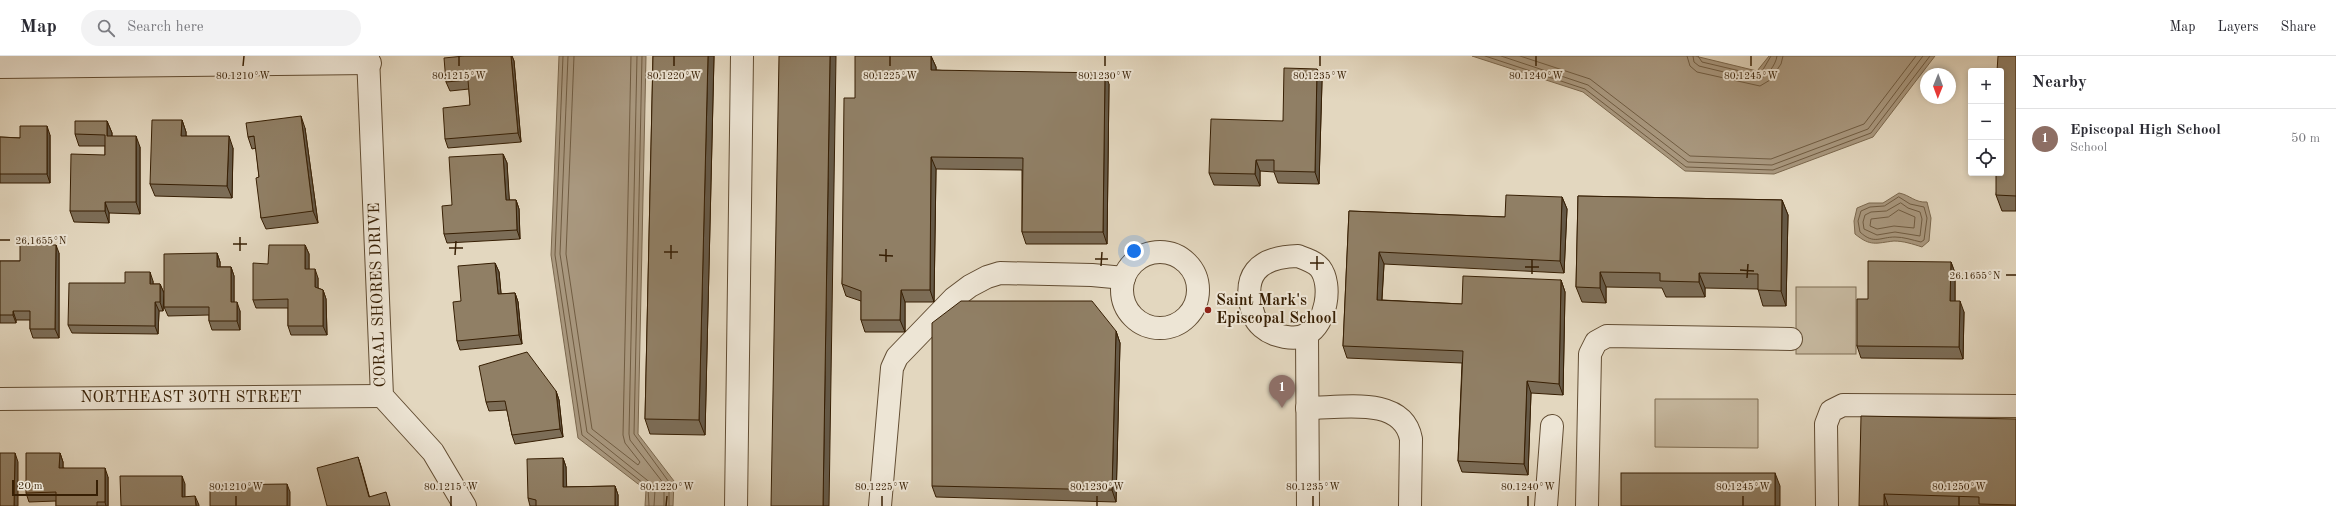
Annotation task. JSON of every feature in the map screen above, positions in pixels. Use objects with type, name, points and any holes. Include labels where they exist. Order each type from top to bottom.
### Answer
[{"type":"street","points":[[736,506],[742,56]]},
{"type":"street","points":[[0,67],[369,59]]},
{"type":"street","name":"CORAL SHORES DRIVE","points":[[369,59],[382,396],[434,452],[465,506]]},
{"type":"street","points":[[880,506],[892,368],[897,357],[954,298],[970,286],[1000,273],[1092,275],[1124,278]]},
{"type":"street","points":[[1307,334],[1308,506]]},
{"type":"street","points":[[1588,506],[1590,354],[1596,342],[1607,336],[1791,339]]},
{"type":"street","name":"NORTHEAST 30TH STREET","points":[[0,399],[382,396]]},
{"type":"street","points":[[1827,506],[1826,424],[1831,411],[1843,405],[2016,406]]},
{"type":"street","points":[[1307,408],[1378,407],[1398,415],[1409,429],[1411,439],[1410,506]]},
{"type":"street","points":[[1546,506],[1552,426]]},
{"type":"shaded area","points":[[1796,287],[1856,287],[1856,354],[1796,354]]},
{"type":"shaded area","points":[[1655,399],[1758,399],[1758,448],[1655,447]]},
{"type":"water","points":[[559,56],[646,56],[638,434],[674,481],[673,506],[645,506],[646,490],[578,438],[551,255]]},
{"type":"water","points":[[1472,56],[1695,56],[1757,71],[1769,56],[1935,56],[1926,68],[1920,68],[1920,76],[1873,137],[1774,174],[1685,171],[1583,92]]},
{"type":"water","points":[[1899,193],[1919,201],[1927,202],[1931,218],[1929,241],[1922,247],[1897,241],[1874,243],[1865,241],[1855,234],[1854,221],[1857,208],[1869,203],[1883,203]]},
{"type":"building","points":[[464,56],[511,56],[518,133],[445,139],[443,108],[470,105],[468,80],[446,82],[444,58]]},
{"type":"building","points":[[653,56],[708,56],[699,420],[645,419]]},
{"type":"building","points":[[779,56],[830,56],[823,506],[771,506]]},
{"type":"building","points":[[855,56],[931,56],[931,70],[1105,73],[1103,232],[1022,232],[1023,158],[931,157],[930,290],[901,290],[900,320],[861,320],[861,291],[842,284],[844,98],[855,98]]},
{"type":"building","points":[[1998,56],[2016,56],[2016,196],[1996,195],[1996,176],[2004,176],[2004,68],[1997,68]]},
{"type":"building","points":[[1284,68],[1317,69],[1315,172],[1274,171],[1274,160],[1256,160],[1255,174],[1209,173],[1211,119],[1283,121]]},
{"type":"building","points":[[301,116],[313,211],[261,218],[256,178],[259,177],[254,136],[248,137],[246,123]]},
{"type":"building","points":[[152,120],[182,120],[181,136],[229,136],[227,186],[150,184]]},
{"type":"building","points":[[75,121],[107,121],[107,136],[136,136],[136,202],[105,202],[105,211],[70,211],[71,154],[105,155],[105,135],[75,134]]},
{"type":"building","points":[[20,126],[47,126],[47,174],[0,174],[0,137],[20,138]]},
{"type":"building","points":[[503,154],[506,200],[516,200],[517,230],[444,234],[442,206],[452,205],[449,157]]},
{"type":"building","points":[[1506,195],[1562,197],[1560,261],[1379,252],[1377,300],[1462,304],[1463,276],[1561,280],[1559,384],[1527,381],[1524,464],[1458,461],[1463,351],[1343,346],[1349,211],[1505,217]]},
{"type":"building","points":[[1578,196],[1782,200],[1781,291],[1758,290],[1758,274],[1699,273],[1699,282],[1660,281],[1660,273],[1600,272],[1600,288],[1576,287]]},
{"type":"building","points":[[20,244],[56,245],[55,329],[30,329],[30,311],[13,311],[13,315],[0,315],[0,261],[20,261]]},
{"type":"building","points":[[269,245],[305,245],[305,269],[315,269],[315,287],[323,290],[323,326],[288,326],[288,299],[253,300],[253,263],[268,264]]},
{"type":"building","points":[[217,253],[217,267],[231,267],[231,302],[237,302],[237,321],[209,321],[209,307],[164,307],[164,254]]},
{"type":"building","points":[[1868,261],[1951,262],[1950,301],[1960,301],[1959,347],[1857,346],[1857,299],[1868,299]]},
{"type":"building","points":[[495,263],[498,294],[515,293],[519,335],[457,341],[453,302],[461,301],[458,266]]},
{"type":"building","points":[[125,272],[150,272],[150,284],[160,284],[160,302],[155,302],[155,326],[68,325],[69,283],[125,283]]},
{"type":"building","points":[[961,301],[1092,301],[1116,331],[1112,490],[932,486],[932,323]]},
{"type":"building","points":[[527,352],[556,391],[560,429],[512,435],[505,401],[486,402],[479,366]]},
{"type":"building","points":[[1861,416],[2016,419],[2016,505],[1979,504],[1979,497],[1884,494],[1884,506],[1859,506]]},
{"type":"building","points":[[0,453],[15,453],[14,506],[0,506]]},
{"type":"building","points":[[26,453],[60,453],[59,468],[105,468],[105,502],[97,502],[97,506],[56,506],[56,492],[26,493]]},
{"type":"building","points":[[358,457],[369,497],[386,492],[390,506],[327,506],[317,468]]},
{"type":"building","points":[[563,458],[563,487],[615,486],[615,506],[536,506],[536,500],[528,498],[527,459]]},
{"type":"building","points":[[1621,473],[1775,473],[1775,506],[1621,506]]},
{"type":"building","points":[[120,476],[182,476],[182,497],[195,496],[196,506],[121,506]]},
{"type":"building","points":[[287,484],[287,506],[210,506],[210,485]]},
{"type":"place","name":"Saint Mark's Episcopal School","points":[[1208,310]]},
{"type":"place","name":"Episcopal High School","points":[[1282,408]]}]
